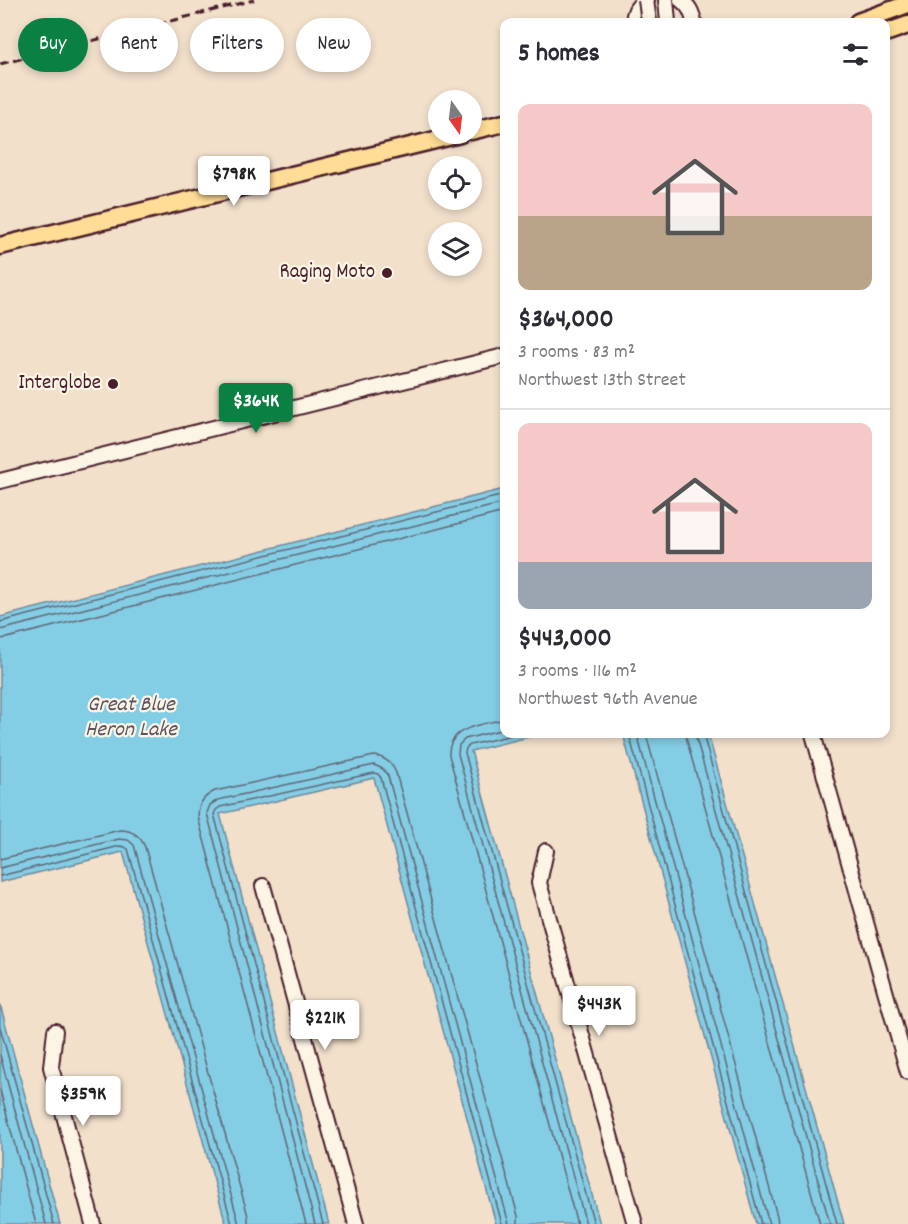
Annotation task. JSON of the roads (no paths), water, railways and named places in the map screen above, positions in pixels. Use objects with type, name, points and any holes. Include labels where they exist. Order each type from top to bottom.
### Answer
[{"type":"main road","points":[[869,18],[908,4]]},
{"type":"main road","points":[[890,31],[908,25]]},
{"type":"main road","points":[[482,128],[500,124]]},
{"type":"main road","points":[[0,246],[428,142]]},
{"type":"street","points":[[634,18],[636,8],[647,0],[649,18]]},
{"type":"street","points":[[666,0],[668,18]]},
{"type":"street","points":[[681,0],[691,10],[693,18]]},
{"type":"street","points":[[0,481],[500,358]]},
{"type":"street","points":[[814,738],[908,1072]]},
{"type":"street","points":[[546,851],[539,883],[635,1224]]},
{"type":"street","points":[[263,886],[356,1224]]},
{"type":"street","points":[[55,1031],[51,1067],[93,1224]]},
{"type":"water","name":"Great Blue Heron Lake","points":[[500,490],[500,738],[525,738],[471,751],[600,1224],[496,1224],[374,778],[220,814],[329,1224],[226,1224],[123,852],[0,882],[0,617]]},
{"type":"water","points":[[624,738],[709,738],[844,1224],[756,1224]]},
{"type":"water","points":[[0,1004],[60,1224],[0,1224]]},
{"type":"railway","points":[[0,64],[254,0]]},
{"type":"place","name":"Raging Moto","points":[[387,273]]},
{"type":"place","name":"Interglobe","points":[[113,384]]}]
